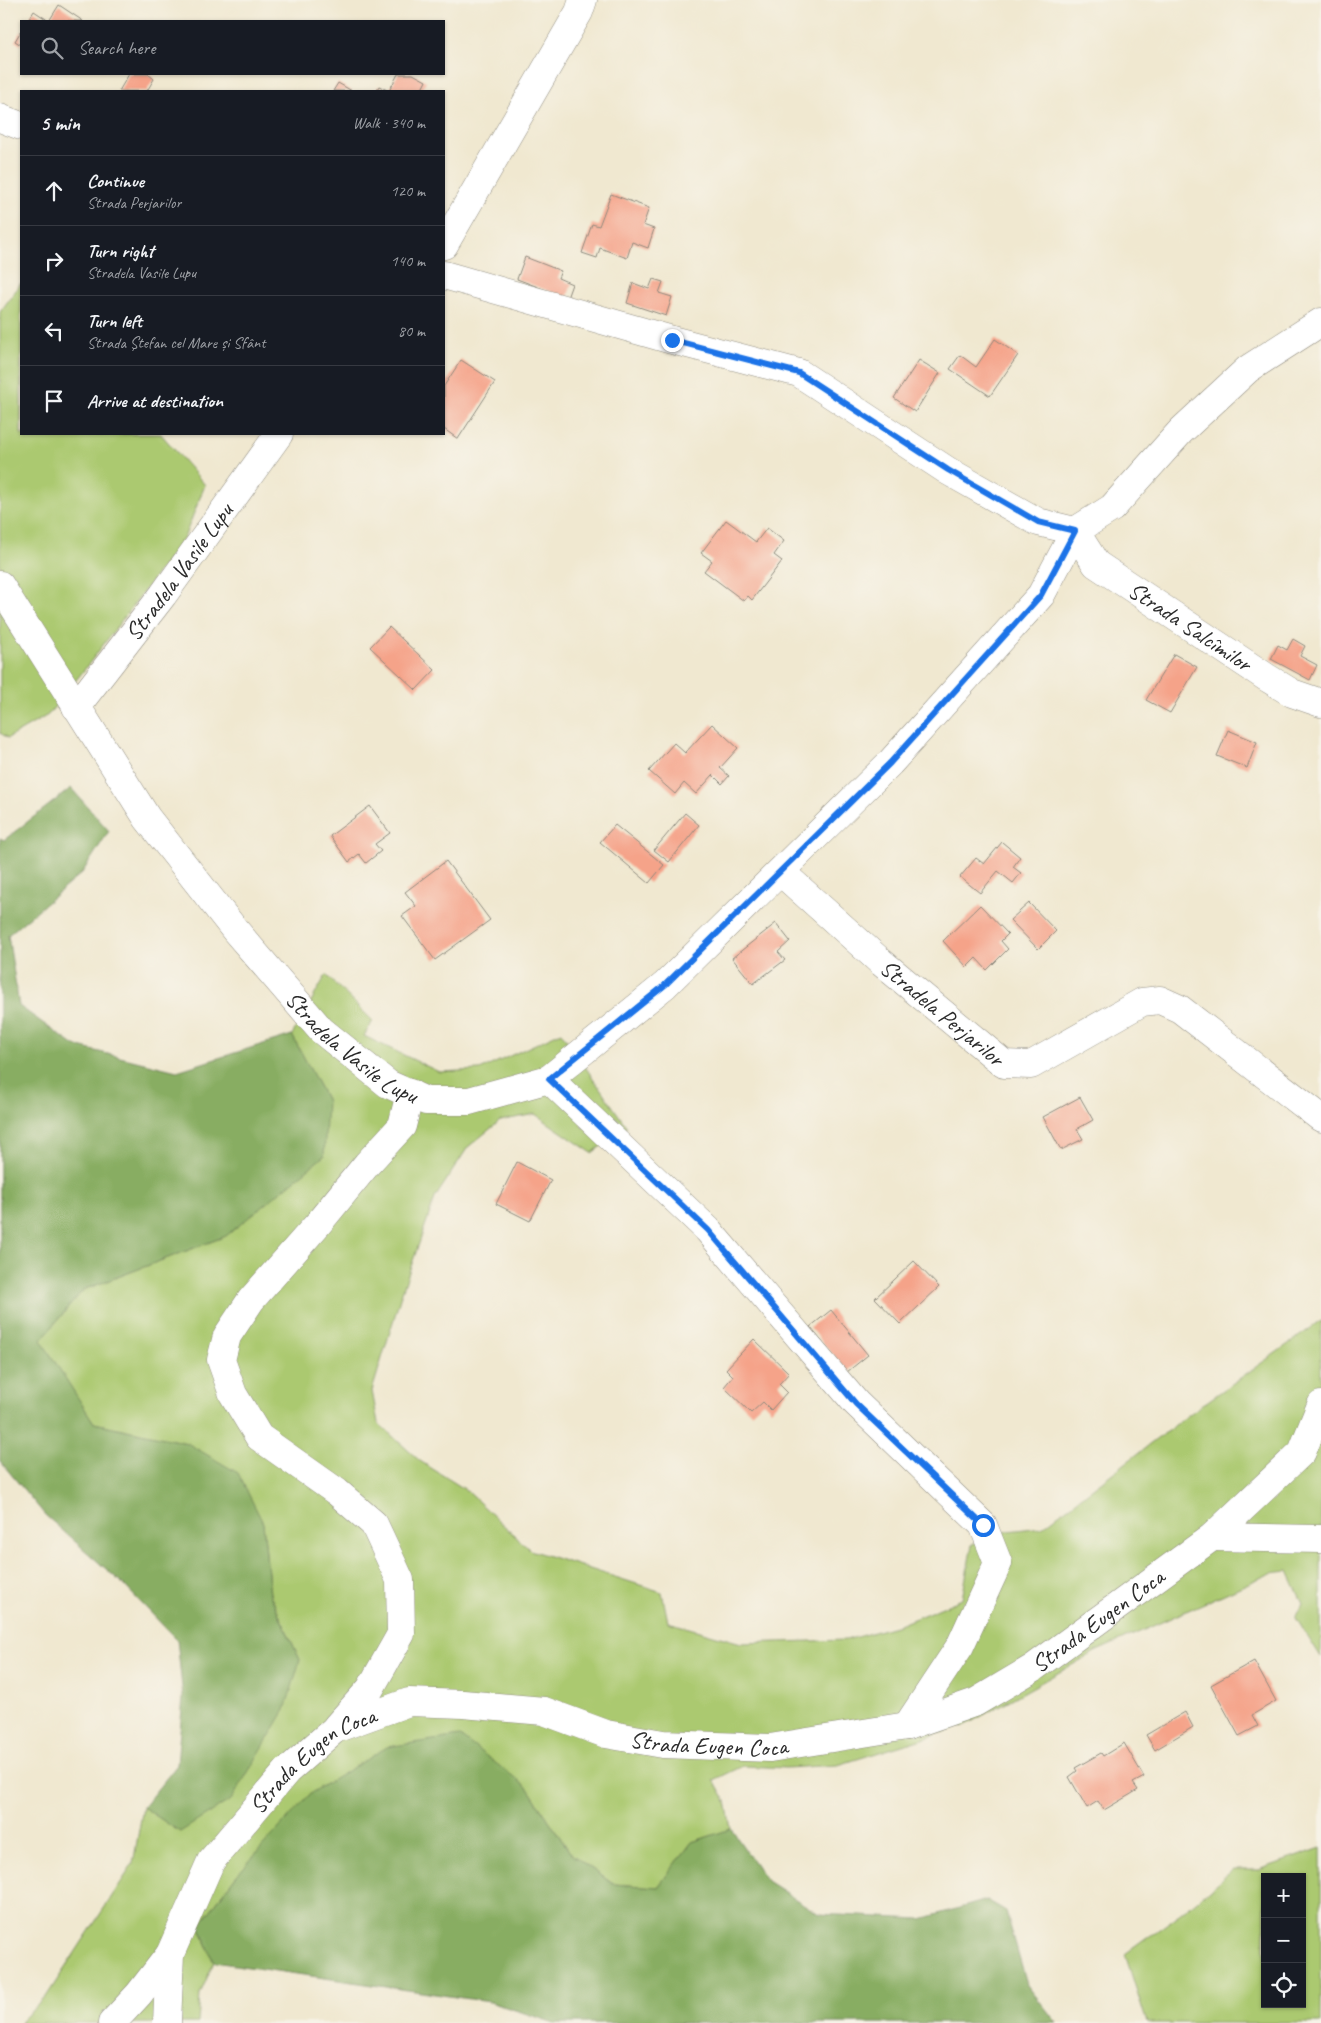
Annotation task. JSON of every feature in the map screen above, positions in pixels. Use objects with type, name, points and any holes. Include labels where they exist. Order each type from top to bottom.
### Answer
[{"type":"street","points":[[445,243],[579,12],[583,0]]},
{"type":"street","points":[[0,118],[20,126]]},
{"type":"street","points":[[445,276],[672,340],[799,373],[956,475],[1038,522],[1075,531],[1112,508],[1181,430],[1248,369],[1321,322]]},
{"type":"street","name":"Stradela Vasile Lupu","points":[[76,707],[162,595],[278,435]]},
{"type":"street","name":"Strada Salcîmilor","points":[[1075,531],[1096,564],[1279,685],[1292,693],[1321,703]]},
{"type":"street","name":"Stradela Vasile Lupu","points":[[0,585],[147,818],[236,930],[321,1030],[388,1084],[426,1101],[469,1101],[549,1079],[665,985],[890,763],[1041,595],[1075,531]]},
{"type":"street","name":"Stradela Perjarilor","points":[[781,872],[881,962],[1004,1064],[1031,1065],[1142,1002],[1160,1000],[1180,1009],[1321,1118]]},
{"type":"street","points":[[549,1079],[708,1230],[856,1404],[983,1525],[998,1563],[960,1646],[907,1726]]},
{"type":"street","points":[[334,1729],[370,1689],[401,1634],[400,1580],[374,1524],[336,1492],[259,1437],[233,1394],[221,1360],[227,1336],[251,1300],[317,1225],[367,1164],[402,1126],[410,1094]]},
{"type":"street","name":"Strada Eugen Coca","points":[[167,2023],[170,1954],[211,1861],[287,1771],[334,1729],[409,1702],[463,1704],[544,1711],[606,1734],[663,1744],[770,1748],[907,1726],[976,1702],[1032,1668],[1212,1537],[1302,1452],[1321,1405]]},
{"type":"street","points":[[1212,1537],[1321,1539]]},
{"type":"street","points":[[112,2023],[170,1954]]},
{"type":"green space","points":[[20,284],[20,435],[162,435],[205,485],[184,538],[85,669],[48,715],[8,738],[0,733],[0,312]]},
{"type":"green space","points":[[71,788],[109,831],[82,873],[8,935],[19,1006],[75,1046],[177,1071],[292,1035],[327,1101],[324,1156],[226,1236],[83,1290],[41,1340],[94,1423],[187,1443],[238,1473],[263,1523],[270,1595],[300,1660],[285,1710],[232,1799],[180,1832],[143,1807],[177,1765],[183,1697],[177,1640],[123,1584],[45,1515],[0,1461],[0,838],[4,840]]},
{"type":"green space","points":[[326,975],[373,1021],[364,1036],[439,1072],[480,1070],[561,1032],[627,1127],[592,1153],[535,1114],[500,1121],[468,1147],[435,1198],[402,1292],[372,1391],[378,1423],[420,1461],[466,1490],[530,1550],[662,1592],[668,1622],[741,1643],[846,1640],[899,1625],[962,1599],[972,1544],[1008,1531],[1042,1527],[1195,1410],[1321,1321],[1321,1658],[1296,1618],[1303,1604],[1288,1571],[1271,1573],[1095,1652],[964,1726],[838,1765],[786,1768],[743,1766],[714,1780],[726,1801],[731,1829],[692,1842],[658,1887],[613,1884],[571,1854],[527,1787],[236,1876],[199,1926],[214,1962],[200,1994],[198,2023],[19,2023],[46,1997],[133,1864],[143,1807],[180,1832],[300,1660],[270,1594],[263,1523],[187,1443],[94,1423],[40,1340],[83,1290],[226,1236],[327,1101],[292,1035]]},
{"type":"green space","points":[[460,1736],[527,1787],[571,1854],[613,1884],[658,1887],[692,1842],[731,1829],[767,1881],[819,1914],[921,1919],[987,1900],[1006,1911],[1027,1985],[1057,2023],[555,2023],[490,2002],[214,1962],[199,1926],[236,1876],[311,1793],[387,1747]]},
{"type":"green space","points":[[1321,1848],[1321,2023],[1147,2023],[1125,1954],[1183,1912],[1233,1870],[1259,1870]]},
{"type":"building","points":[[59,5],[82,20],[50,20]]},
{"type":"building","points":[[34,11],[48,20],[29,20]]},
{"type":"building","points":[[20,33],[20,44],[15,41]]},
{"type":"building","points":[[128,75],[149,75],[154,79],[148,90],[120,90]]},
{"type":"building","points":[[397,75],[415,75],[426,81],[422,90],[390,90]]},
{"type":"building","points":[[338,83],[350,90],[334,90]]},
{"type":"building","points":[[379,86],[387,90],[377,90]]},
{"type":"building","points":[[611,194],[649,208],[643,225],[654,229],[648,248],[632,242],[627,258],[600,248],[597,258],[582,253],[592,224],[599,226]]},
{"type":"building","points":[[525,257],[561,271],[558,278],[572,284],[567,298],[517,279]]},
{"type":"building","points":[[653,279],[663,282],[659,293],[672,297],[666,316],[627,303],[633,283],[649,289]]},
{"type":"building","points":[[995,339],[1018,355],[990,396],[950,369],[960,355],[976,367]]},
{"type":"building","points":[[461,360],[495,382],[458,439],[445,430],[445,384]]},
{"type":"building","points":[[919,360],[940,373],[915,412],[894,398]]},
{"type":"building","points":[[726,520],[756,542],[767,528],[784,541],[774,555],[782,561],[752,600],[748,596],[744,601],[704,571],[712,561],[701,553]]},
{"type":"building","points":[[389,627],[435,670],[416,690],[370,647]]},
{"type":"building","points":[[1293,639],[1305,646],[1300,656],[1317,665],[1310,680],[1271,659],[1278,645],[1287,650]]},
{"type":"building","points":[[1174,654],[1197,667],[1170,713],[1146,700]]},
{"type":"building","points":[[712,724],[738,748],[720,768],[729,776],[722,784],[713,775],[696,794],[684,783],[675,794],[649,771],[674,743],[685,753]]},
{"type":"building","points":[[1228,730],[1257,742],[1247,768],[1217,756]]},
{"type":"building","points":[[370,806],[390,833],[375,844],[381,851],[366,863],[359,854],[349,862],[330,836]]},
{"type":"building","points":[[685,813],[699,825],[669,862],[654,850]]},
{"type":"building","points":[[615,825],[664,865],[649,883],[600,842]]},
{"type":"building","points":[[1002,842],[1020,857],[1013,867],[1021,873],[1013,883],[998,871],[980,893],[960,877],[976,858],[984,864]]},
{"type":"building","points":[[446,861],[490,920],[435,960],[402,916],[416,906],[405,892]]},
{"type":"building","points":[[1029,903],[1056,931],[1038,949],[1010,920]]},
{"type":"building","points":[[980,905],[1008,934],[1001,941],[1008,949],[987,970],[976,958],[967,967],[943,941]]},
{"type":"building","points":[[776,923],[790,941],[778,952],[785,960],[753,984],[732,958]]},
{"type":"building","points":[[1080,1097],[1093,1120],[1077,1129],[1083,1139],[1061,1150],[1043,1117]]},
{"type":"building","points":[[517,1162],[551,1180],[530,1221],[496,1204]]},
{"type":"building","points":[[914,1261],[939,1287],[900,1324],[875,1298]]},
{"type":"building","points":[[831,1310],[868,1355],[847,1372],[810,1327]]},
{"type":"building","points":[[754,1339],[789,1373],[779,1384],[787,1392],[771,1410],[763,1402],[751,1413],[724,1387],[733,1376],[726,1369]]},
{"type":"building","points":[[1254,1661],[1276,1701],[1252,1715],[1258,1726],[1239,1736],[1211,1685]]},
{"type":"building","points":[[1185,1712],[1193,1727],[1155,1750],[1146,1735]]},
{"type":"building","points":[[1124,1743],[1144,1777],[1133,1783],[1138,1790],[1104,1810],[1098,1801],[1087,1808],[1069,1777],[1077,1771],[1075,1768],[1101,1753],[1103,1756]]},
{"type":"route","points":[[672,340],[799,373],[948,470],[1038,522],[1075,531],[1041,595],[890,763],[665,985],[549,1079],[708,1230],[856,1404],[983,1525]]}]
